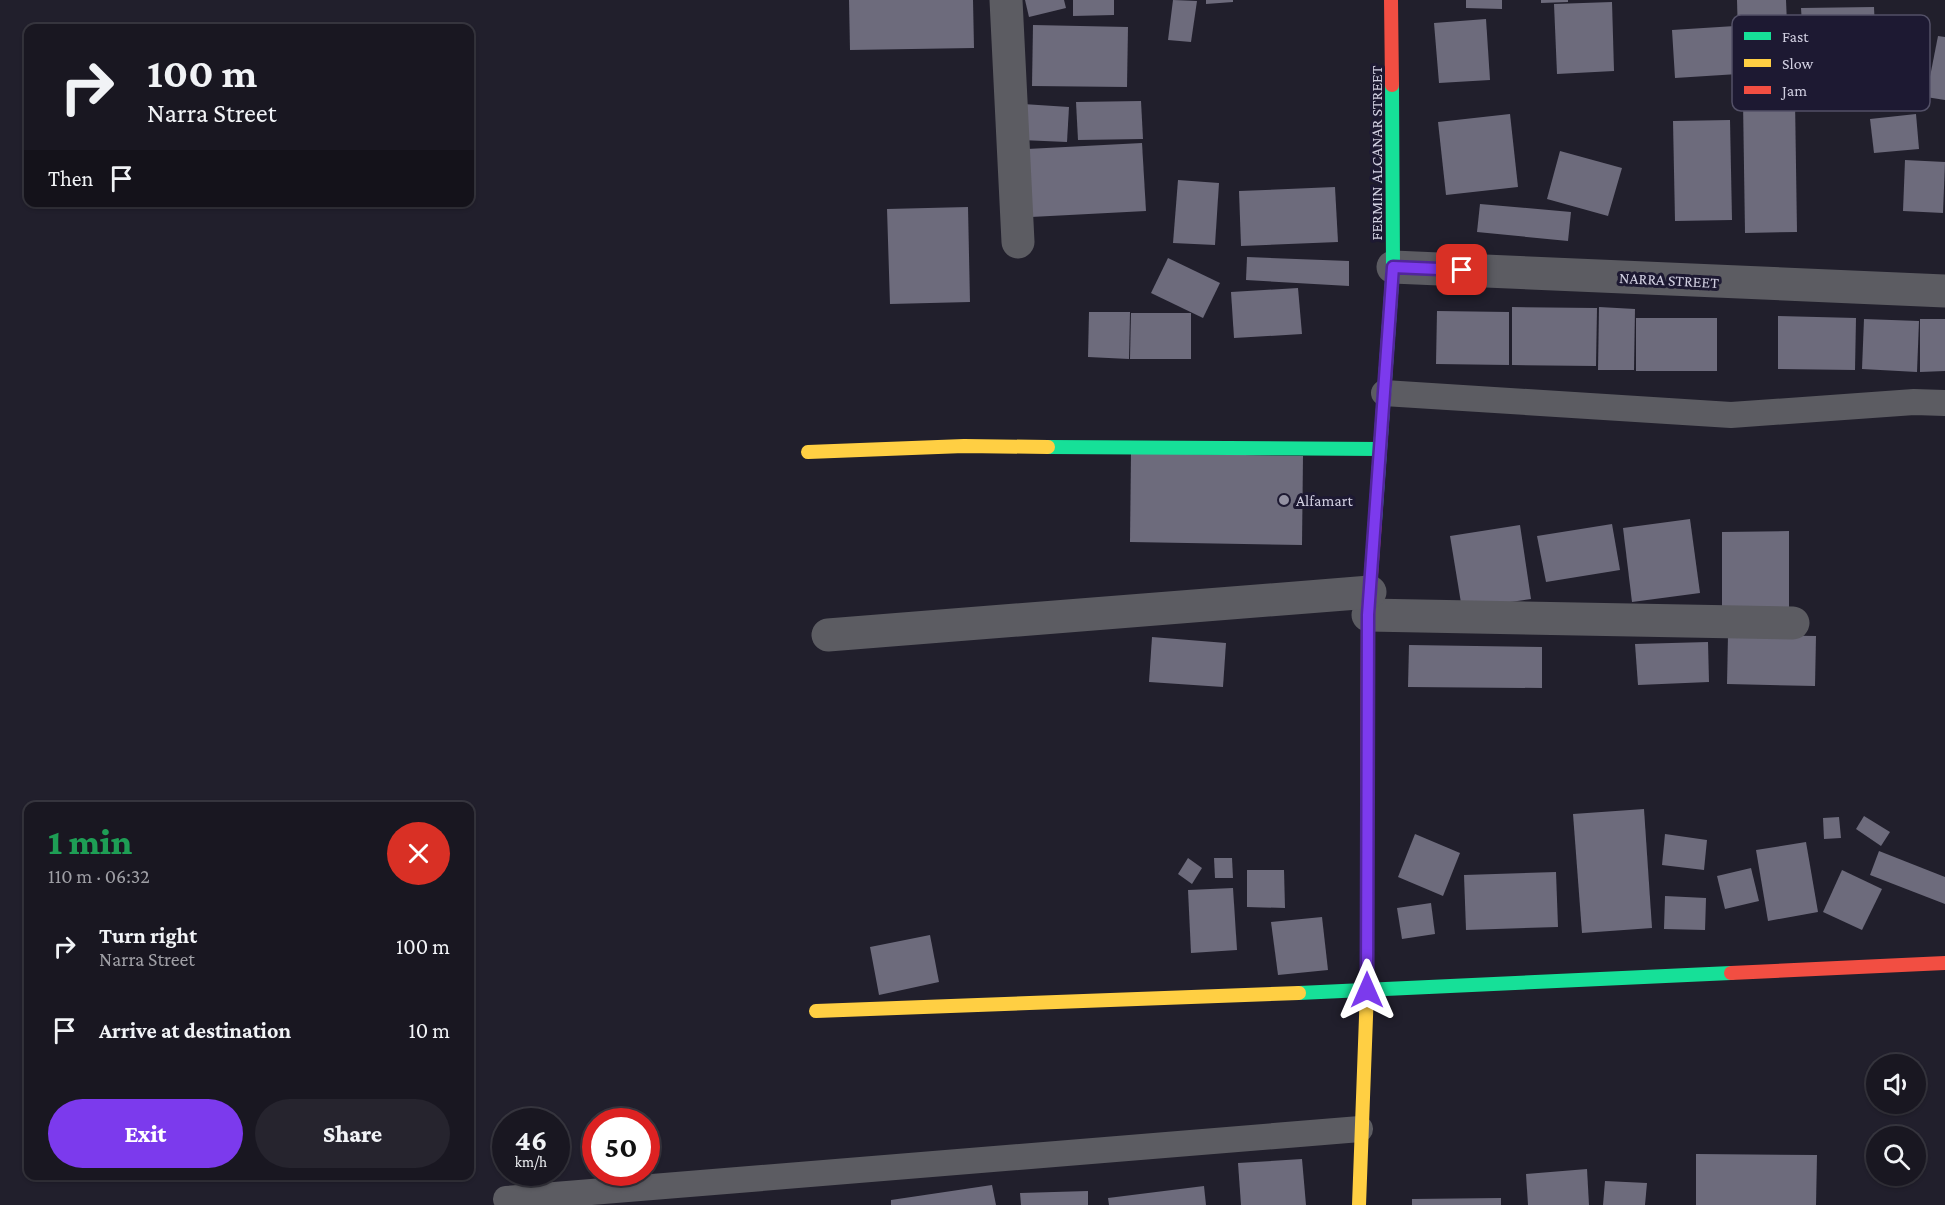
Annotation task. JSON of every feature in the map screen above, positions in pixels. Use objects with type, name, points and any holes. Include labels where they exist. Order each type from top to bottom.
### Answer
[{"type":"street","points":[[1006,0],[1018,242]]},
{"type":"street","name":"FERMIN ALCANAR STREET","points":[[1359,1205],[1360,1129],[1367,990],[1369,604],[1393,267],[1391,0]]},
{"type":"street","name":"NARRA STREET","points":[[1393,267],[1945,291]]},
{"type":"street","points":[[808,452],[964,446],[1379,449]]},
{"type":"street","points":[[828,634],[1369,604],[1793,623]]},
{"type":"street","points":[[816,1011],[1367,990],[1945,963]]},
{"type":"lane","points":[[1384,393],[1731,415],[1914,402],[1945,403]]},
{"type":"lane","points":[[506,1199],[1360,1129]]},
{"type":"building","points":[[849,0],[973,0],[974,48],[850,50]]},
{"type":"building","points":[[1025,0],[1064,0],[1066,8],[1029,17]]},
{"type":"building","points":[[1073,0],[1114,0],[1114,15],[1073,16]]},
{"type":"building","points":[[1173,0],[1197,1],[1191,42],[1168,40]]},
{"type":"building","points":[[1206,0],[1233,0],[1233,2],[1206,4]]},
{"type":"building","points":[[1466,0],[1502,0],[1502,9],[1466,8]]},
{"type":"building","points":[[1541,0],[1568,0],[1568,2],[1541,3]]},
{"type":"building","points":[[1737,0],[1786,0],[1787,15],[1737,15]]},
{"type":"building","points":[[1612,2],[1614,71],[1557,74],[1554,4]]},
{"type":"building","points":[[1874,7],[1874,15],[1801,15],[1801,8]]},
{"type":"building","points":[[1486,19],[1490,80],[1439,83],[1434,23]]},
{"type":"building","points":[[1033,25],[1128,27],[1127,87],[1032,86]]},
{"type":"building","points":[[1732,26],[1732,74],[1675,78],[1672,30]]},
{"type":"building","points":[[1938,36],[1945,37],[1945,100],[1930,98],[1930,77]]},
{"type":"building","points":[[1141,101],[1143,139],[1078,140],[1076,102]]},
{"type":"building","points":[[1023,104],[1069,107],[1067,142],[1021,140]]},
{"type":"building","points":[[1743,111],[1795,111],[1797,232],[1745,233]]},
{"type":"building","points":[[1510,114],[1518,187],[1446,195],[1438,122]]},
{"type":"building","points":[[1916,114],[1919,149],[1874,153],[1870,119]]},
{"type":"building","points":[[1730,120],[1732,220],[1675,221],[1673,121]]},
{"type":"building","points":[[1142,143],[1146,211],[1031,217],[1027,149]]},
{"type":"building","points":[[1560,151],[1622,168],[1608,216],[1547,199]]},
{"type":"building","points":[[1905,160],[1945,162],[1943,213],[1903,211]]},
{"type":"building","points":[[1178,180],[1219,183],[1215,245],[1173,243]]},
{"type":"building","points":[[1335,187],[1338,242],[1241,246],[1239,191]]},
{"type":"building","points":[[1480,204],[1571,212],[1568,241],[1477,232]]},
{"type":"building","points":[[968,207],[970,302],[890,304],[887,209]]},
{"type":"building","points":[[1247,257],[1349,261],[1349,286],[1246,280]]},
{"type":"building","points":[[1168,258],[1220,283],[1203,318],[1151,293]]},
{"type":"building","points":[[1298,288],[1302,334],[1234,338],[1231,292]]},
{"type":"building","points":[[1512,307],[1597,308],[1596,366],[1512,365]]},
{"type":"building","points":[[1599,307],[1635,309],[1634,370],[1598,370]]},
{"type":"building","points":[[1437,311],[1509,312],[1509,365],[1436,364]]},
{"type":"building","points":[[1089,312],[1130,312],[1129,359],[1088,357]]},
{"type":"building","points":[[1131,313],[1191,313],[1191,359],[1130,359]]},
{"type":"building","points":[[1778,316],[1856,318],[1855,370],[1778,369]]},
{"type":"building","points":[[1636,318],[1717,318],[1717,371],[1636,371]]},
{"type":"building","points":[[1864,319],[1919,321],[1917,372],[1862,369]]},
{"type":"building","points":[[1920,319],[1945,319],[1945,371],[1920,372]]},
{"type":"building","points":[[1131,453],[1303,456],[1302,545],[1130,542]]},
{"type":"building","points":[[1690,519],[1700,593],[1632,602],[1623,528]]},
{"type":"building","points":[[1612,524],[1620,570],[1546,582],[1537,536]]},
{"type":"building","points":[[1520,525],[1531,599],[1462,609],[1450,536]]},
{"type":"building","points":[[1789,531],[1789,617],[1722,616],[1722,532]]},
{"type":"building","points":[[1728,635],[1816,636],[1815,686],[1727,684]]},
{"type":"building","points":[[1152,637],[1226,643],[1223,687],[1149,682]]},
{"type":"building","points":[[1708,642],[1709,682],[1638,685],[1635,644]]},
{"type":"building","points":[[1409,645],[1542,647],[1542,688],[1408,687]]},
{"type":"building","points":[[1644,809],[1652,928],[1582,933],[1573,814]]},
{"type":"building","points":[[1864,816],[1890,832],[1881,846],[1856,829]]},
{"type":"building","points":[[1839,817],[1841,838],[1824,839],[1823,818]]},
{"type":"building","points":[[1415,834],[1460,853],[1443,896],[1398,877]]},
{"type":"building","points":[[1665,834],[1707,840],[1704,870],[1662,865]]},
{"type":"building","points":[[1806,842],[1818,912],[1768,921],[1756,850]]},
{"type":"building","points":[[1879,851],[1945,877],[1945,904],[1870,875]]},
{"type":"building","points":[[1188,858],[1202,868],[1192,884],[1178,874]]},
{"type":"building","points":[[1214,858],[1232,858],[1233,878],[1215,878]]},
{"type":"building","points":[[1751,868],[1759,901],[1725,909],[1717,876]]},
{"type":"building","points":[[1247,870],[1284,870],[1285,908],[1247,907]]},
{"type":"building","points":[[1842,870],[1882,889],[1862,930],[1823,912]]},
{"type":"building","points":[[1556,872],[1558,927],[1466,930],[1464,875]]},
{"type":"building","points":[[1233,888],[1237,950],[1191,953],[1188,890]]},
{"type":"building","points":[[1665,896],[1706,898],[1705,930],[1664,929]]},
{"type":"building","points":[[1431,903],[1435,934],[1402,939],[1397,908]]},
{"type":"building","points":[[1322,917],[1328,970],[1278,975],[1271,922]]},
{"type":"building","points":[[930,935],[939,982],[879,995],[870,947]]},
{"type":"building","points":[[1696,1154],[1817,1155],[1816,1205],[1696,1205]]},
{"type":"building","points":[[1302,1159],[1306,1205],[1241,1205],[1238,1163]]},
{"type":"building","points":[[1587,1169],[1589,1205],[1528,1205],[1526,1174]]},
{"type":"building","points":[[1605,1181],[1647,1183],[1645,1205],[1603,1205]]},
{"type":"building","points":[[992,1185],[996,1205],[891,1205],[891,1200]]},
{"type":"building","points":[[1204,1186],[1206,1205],[1109,1205],[1108,1198]]},
{"type":"building","points":[[1088,1191],[1088,1205],[1021,1205],[1020,1193]]},
{"type":"building","points":[[1501,1198],[1501,1205],[1412,1205],[1412,1199]]},
{"type":"traffic: fast","points":[[1375,521],[1393,267],[1392,85]]},
{"type":"traffic: fast","points":[[1048,447],[1379,449]]},
{"type":"traffic: fast","points":[[1299,993],[1731,973]]},
{"type":"traffic: slow","points":[[808,452],[964,446],[1048,447]]},
{"type":"traffic: slow","points":[[1359,1205],[1367,990],[1367,828]]},
{"type":"traffic: slow","points":[[816,1011],[1299,993]]},
{"type":"traffic: jam","points":[[1391,0],[1392,85]]},
{"type":"traffic: jam","points":[[1367,828],[1368,615],[1375,521]]},
{"type":"traffic: jam","points":[[1731,973],[1945,963]]},
{"type":"place","name":"Alfamart","points":[[1284,500]]},
{"type":"route","points":[[1367,990],[1368,615],[1393,267],[1462,270]]}]
